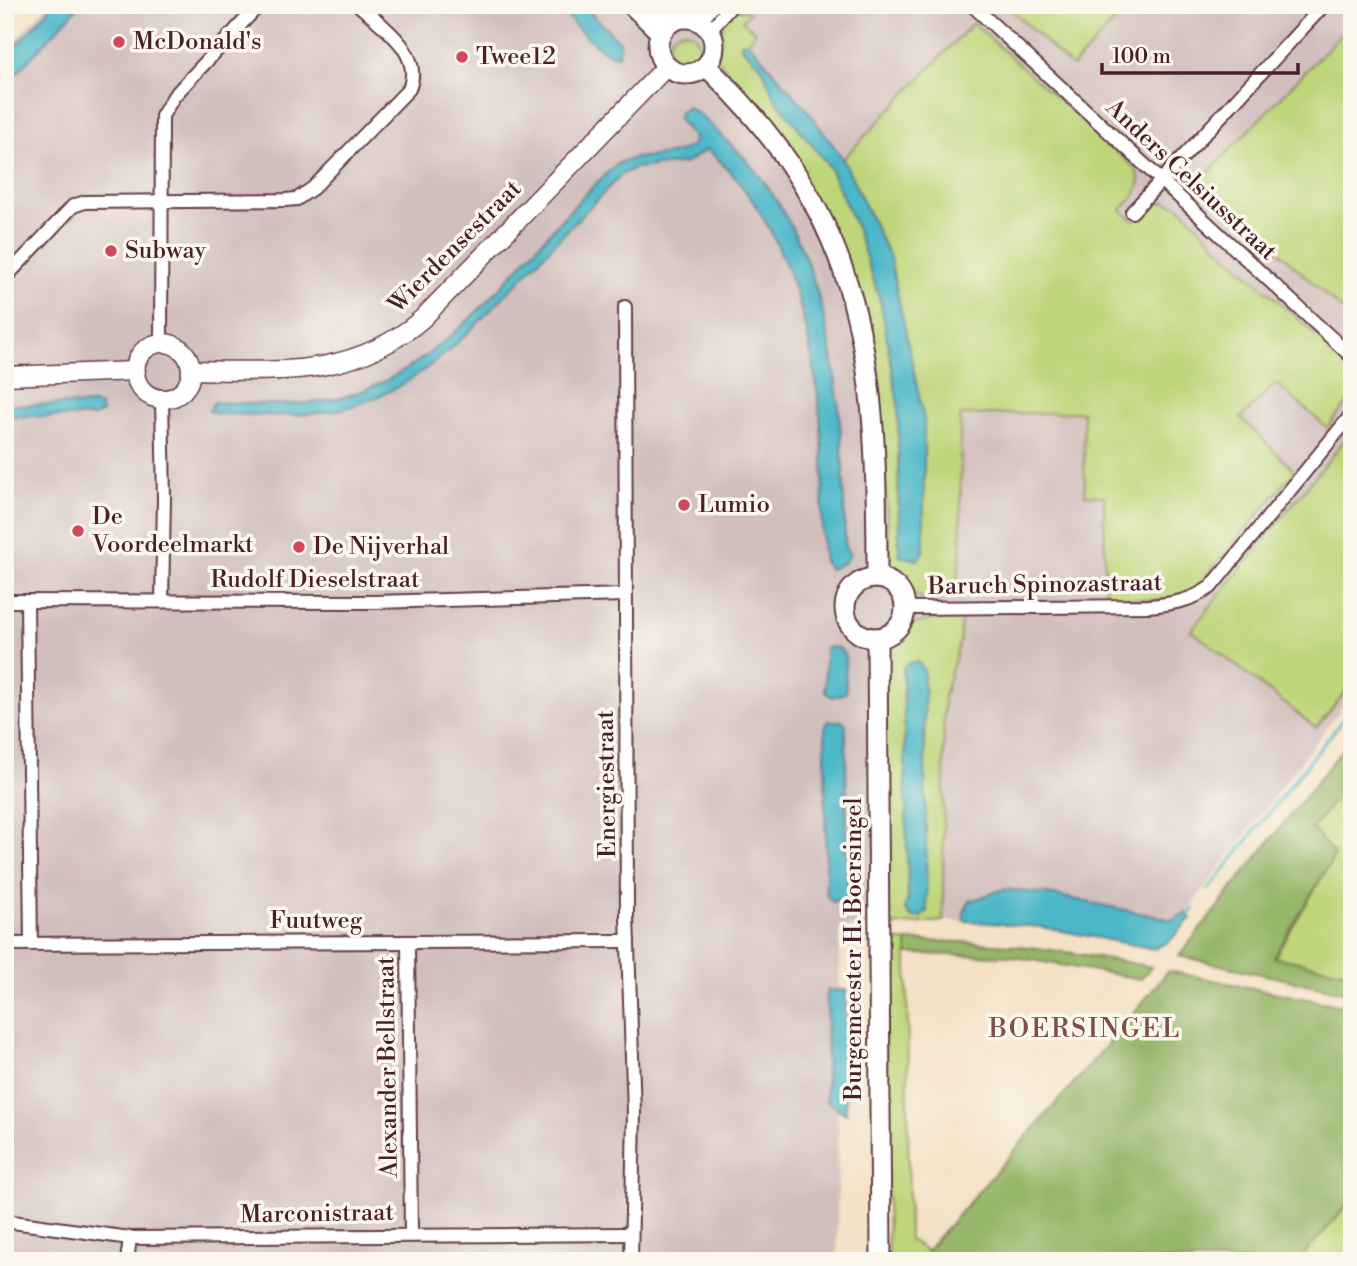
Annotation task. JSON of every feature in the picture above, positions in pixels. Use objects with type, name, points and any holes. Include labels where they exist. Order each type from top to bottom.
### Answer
[{"type":"main road","points":[[632,5],[667,27]]},
{"type":"main road","points":[[655,5],[667,27]]},
{"type":"main road","points":[[688,18],[704,26],[714,48],[706,66],[684,75],[666,67],[657,50],[667,27],[688,18]]},
{"type":"main road","points":[[706,66],[766,131],[805,184],[837,247],[856,307],[866,359],[877,480],[877,578]]},
{"type":"main road","points":[[877,578],[897,587],[905,608],[897,628],[877,638],[863,635],[853,627],[846,608],[849,595],[858,584],[877,578]]},
{"type":"main road","name":"Burgemeester H. Boersingel","points":[[877,638],[881,1261]]},
{"type":"street","points":[[161,343],[160,123],[165,107],[259,5]]},
{"type":"street","points":[[5,278],[73,206],[85,202],[297,199],[313,188],[409,89],[413,79],[405,48],[359,5]]},
{"type":"street","points":[[704,26],[714,5]]},
{"type":"street","points":[[704,26],[732,5]]},
{"type":"street","name":"Anders Celsiusstraat","points":[[971,5],[1352,357]]},
{"type":"street","points":[[1132,212],[1324,5]]},
{"type":"street","name":"Wierdensestraat","points":[[191,370],[323,368],[369,354],[393,342],[423,318],[666,67]]},
{"type":"street","name":"Energiestraat","points":[[625,307],[628,941],[634,1112],[631,1261]]},
{"type":"street","points":[[161,343],[182,350],[191,370],[183,391],[162,398],[142,389],[136,371],[141,353],[161,343]]},
{"type":"street","points":[[5,376],[136,371]]},
{"type":"street","points":[[162,398],[162,601]]},
{"type":"street","name":"Baruch Spinozastraat","points":[[905,608],[1172,605],[1201,594],[1211,587],[1352,414]]},
{"type":"street","name":"Rudolf Dieselstraat","points":[[5,601],[374,602],[625,594]]},
{"type":"street","points":[[27,601],[31,944]]},
{"type":"street","name":"Fuutweg","points":[[5,944],[628,941]]},
{"type":"street","name":"Alexander Bellstraat","points":[[408,942],[411,1234]]},
{"type":"street","name":"Marconistraat","points":[[5,1221],[130,1238],[631,1234]]},
{"type":"street","points":[[127,1261],[130,1238]]},
{"type":"shaded area","points":[[47,5],[1352,5],[1352,694],[1162,944],[1031,922],[936,921],[840,928],[837,1261],[5,1261],[5,52]]},
{"type":"green space","points":[[1006,5],[1130,5],[1072,67]]},
{"type":"green space","points":[[735,9],[750,12],[742,21],[755,31],[748,42],[741,43],[742,48],[762,67],[774,97],[830,168],[856,227],[881,303],[898,404],[899,556],[917,560],[890,258],[843,159],[973,23],[1135,168],[1140,181],[1135,195],[1121,210],[1133,221],[1150,205],[1165,202],[1179,206],[1221,250],[1349,364],[1352,397],[1327,428],[1276,383],[1241,418],[1295,471],[1194,590],[1164,600],[1105,598],[1104,496],[1085,495],[1083,412],[960,415],[961,547],[957,583],[940,596],[929,598],[915,594],[902,583],[890,562],[878,370],[859,299],[757,107],[718,59],[723,22]]},
{"type":"green space","points":[[1352,23],[1352,319],[1201,180]]},
{"type":"green space","points":[[684,31],[695,35],[699,46],[695,57],[684,61],[673,57],[669,46],[673,35]]},
{"type":"green space","points":[[1352,431],[1352,684],[1316,728],[1191,630]]},
{"type":"green space","points":[[956,615],[961,620],[960,641],[944,697],[943,921],[884,927],[884,649],[913,624]],"holes":[[[903,667],[927,911],[905,909],[908,898]]]},
{"type":"green space","points":[[1352,737],[1352,778],[1312,829],[1335,855],[1274,957],[1352,973],[1352,994],[1179,956]]},
{"type":"green space","points":[[1352,778],[1352,973],[1274,958],[1335,855],[1312,829]]},
{"type":"green space","points":[[884,941],[907,941],[909,1239],[941,1261],[888,1261]]},
{"type":"green space","points":[[907,941],[1030,947],[1151,967],[1141,979],[1009,956],[907,954]]},
{"type":"green space","points":[[1168,971],[1352,1008],[1352,1200],[1298,1261],[941,1261],[926,1251],[1110,1042]]},
{"type":"green space","points":[[1352,1200],[1352,1261],[1298,1261]]},
{"type":"water","points":[[53,5],[80,5],[5,86],[5,58]]},
{"type":"water","points":[[561,5],[583,5],[620,42],[618,56],[604,51],[586,36]]},
{"type":"water","points":[[748,42],[809,112],[843,159],[890,258],[924,419],[924,550],[918,560],[899,556],[898,404],[881,303],[856,227],[830,168],[774,97],[762,67],[742,48],[741,43]]},
{"type":"water","points":[[688,107],[725,139],[763,180],[791,226],[812,276],[827,328],[836,383],[845,547],[850,554],[844,563],[830,569],[824,562],[820,420],[807,334],[796,292],[761,214],[737,179],[707,149],[686,163],[635,168],[621,175],[462,339],[399,386],[376,398],[334,411],[267,415],[217,414],[209,411],[214,402],[284,404],[325,401],[370,388],[411,366],[449,338],[484,304],[583,196],[617,164],[636,158],[675,153],[693,144],[694,138],[677,118],[681,111]]},
{"type":"water","points":[[5,405],[100,406],[102,412],[94,417],[5,416]]},
{"type":"water","points":[[828,647],[839,648],[845,655],[846,693],[832,697],[825,692],[825,650]]},
{"type":"water","points":[[911,662],[918,662],[924,670],[927,911],[921,917],[912,918],[905,909],[908,898],[903,667]]},
{"type":"water","points":[[830,721],[842,721],[846,726],[847,898],[832,902],[826,894],[825,726]]},
{"type":"water","points":[[1004,889],[1054,895],[1173,920],[1186,913],[1191,918],[1170,941],[1154,949],[1041,927],[964,921],[964,912],[970,901]]},
{"type":"water","points":[[827,990],[846,990],[846,1114],[826,1101]]},
{"type":"waterway","points":[[1208,890],[1352,708]]},
{"type":"waterway","points":[[1186,918],[1193,909]]},
{"type":"place","name":"McDonald's","points":[[119,42]]},
{"type":"place","name":"Twee12","points":[[462,57]]},
{"type":"place","name":"Subway","points":[[111,251]]},
{"type":"place","name":"Lumio","points":[[684,505]]},
{"type":"place","name":"De Voordeelmarkt","points":[[78,531]]},
{"type":"place","name":"De Nijverhal","points":[[299,547]]},
{"type":"district","name":"BOERSINGEL","points":[[1085,1029]]}]
